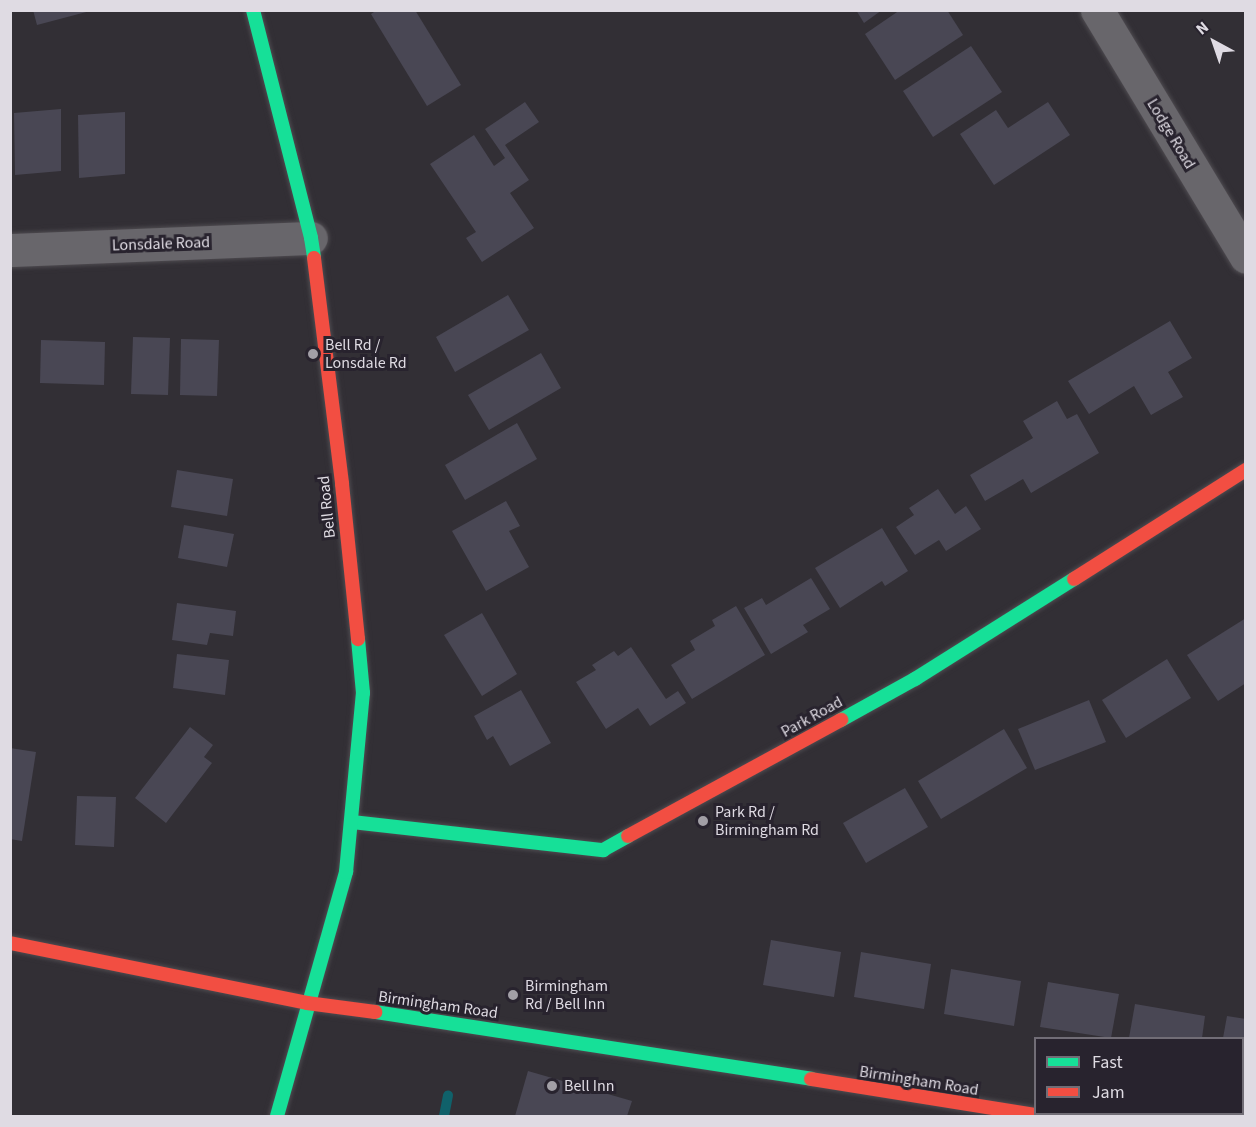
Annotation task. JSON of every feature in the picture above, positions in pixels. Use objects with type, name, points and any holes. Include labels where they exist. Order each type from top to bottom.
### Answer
[{"type":"main road","name":"Bell Road","points":[[253,10],[311,238],[342,484],[363,693],[346,872],[307,1003],[277,1116]]},
{"type":"main road","name":"Park Road","points":[[352,822],[603,850],[915,679],[1245,470]]},
{"type":"main road","name":"Birmingham Road","points":[[10,943],[307,1003],[462,1024],[1034,1115]]},
{"type":"street","name":"Lodge Road","points":[[1097,10],[1245,257]]},
{"type":"street","name":"Lonsdale Road","points":[[10,250],[311,238]]},
{"type":"building","points":[[33,10],[89,10],[90,11],[37,25]]},
{"type":"building","points":[[377,10],[415,10],[461,85],[427,106],[371,14]]},
{"type":"building","points":[[856,10],[882,10],[864,23]]},
{"type":"building","points":[[900,10],[947,10],[963,35],[895,80],[865,34]]},
{"type":"building","points":[[971,46],[1002,92],[933,137],[903,91]]},
{"type":"building","points":[[525,102],[539,122],[505,145],[529,180],[510,193],[534,228],[482,262],[466,238],[476,232],[430,164],[474,135],[494,166],[505,158],[485,129]]},
{"type":"building","points":[[1048,102],[1070,135],[994,185],[960,134],[996,110],[1008,128]]},
{"type":"building","points":[[61,109],[61,171],[15,175],[14,113]]},
{"type":"building","points":[[125,112],[125,174],[79,178],[78,115]]},
{"type":"building","points":[[508,295],[529,330],[455,372],[436,337]]},
{"type":"building","points":[[1170,321],[1192,358],[1168,372],[1183,397],[1151,415],[1134,386],[1089,414],[1068,381]]},
{"type":"building","points":[[133,337],[170,338],[168,395],[131,394]]},
{"type":"building","points":[[181,339],[219,340],[217,396],[180,395]]},
{"type":"building","points":[[41,340],[105,342],[104,385],[40,383]]},
{"type":"building","points":[[541,353],[561,388],[489,430],[468,395]]},
{"type":"building","points":[[1057,401],[1067,419],[1077,414],[1099,453],[1031,493],[1023,479],[985,501],[970,475],[1033,438],[1023,421]]},
{"type":"building","points":[[517,423],[537,459],[465,500],[445,465]]},
{"type":"building","points":[[177,470],[233,479],[227,516],[171,507]]},
{"type":"building","points":[[938,489],[955,514],[966,506],[981,529],[946,551],[939,540],[915,555],[896,527],[914,515],[909,508]]},
{"type":"building","points":[[506,501],[520,526],[509,531],[529,567],[486,591],[452,531]]},
{"type":"building","points":[[184,525],[234,534],[227,567],[178,558]]},
{"type":"building","points":[[882,528],[908,571],[885,586],[882,581],[840,608],[815,568]]},
{"type":"building","points":[[811,578],[830,609],[803,625],[808,632],[771,654],[744,608],[762,598],[766,605]]},
{"type":"building","points":[[177,603],[236,611],[233,636],[210,633],[207,645],[172,640]]},
{"type":"building","points":[[736,606],[765,655],[692,699],[671,665],[695,650],[690,641],[715,626],[712,620]]},
{"type":"building","points":[[482,613],[517,674],[482,696],[444,635]]},
{"type":"building","points":[[1246,618],[1246,683],[1218,701],[1187,655]]},
{"type":"building","points":[[631,647],[666,699],[678,691],[686,703],[650,726],[638,708],[606,729],[576,682],[596,670],[592,665],[614,651],[618,656]]},
{"type":"building","points":[[177,654],[229,660],[225,695],[173,688]]},
{"type":"building","points":[[1167,659],[1191,698],[1126,738],[1102,700]]},
{"type":"building","points":[[521,690],[551,743],[510,766],[493,736],[487,740],[474,716]]},
{"type":"building","points":[[1089,700],[1106,742],[1035,770],[1018,729]]},
{"type":"building","points":[[190,727],[213,745],[204,757],[212,763],[166,823],[135,798]]},
{"type":"building","points":[[1004,729],[1027,768],[941,819],[918,781]]},
{"type":"building","points":[[10,748],[36,752],[22,841],[10,839]]},
{"type":"building","points":[[905,788],[928,827],[866,863],[843,823]]},
{"type":"building","points":[[77,796],[116,797],[114,847],[75,845]]},
{"type":"building","points":[[771,940],[841,952],[834,997],[763,985]]},
{"type":"building","points":[[861,952],[931,964],[924,1009],[854,997]]},
{"type":"building","points":[[951,969],[1021,981],[1014,1026],[944,1014]]},
{"type":"building","points":[[1048,982],[1119,994],[1111,1037],[1040,1027]]},
{"type":"building","points":[[1135,1004],[1205,1016],[1202,1037],[1129,1037]]},
{"type":"building","points":[[1227,1016],[1246,1019],[1246,1065],[1244,1064],[1244,1037],[1223,1037]]},
{"type":"building","name":"Bell Inn","points":[[528,1071],[632,1101],[627,1116],[515,1116]]},
{"type":"waterway","points":[[444,1116],[448,1095]]},
{"type":"traffic: fast","points":[[253,10],[311,238],[314,258]]},
{"type":"traffic: fast","points":[[841,720],[915,679],[1074,579]]},
{"type":"traffic: fast","points":[[277,1116],[346,872],[363,693],[358,639]]},
{"type":"traffic: fast","points":[[352,822],[603,850],[628,836]]},
{"type":"traffic: fast","points":[[375,1012],[811,1079]]},
{"type":"traffic: jam","points":[[314,258],[342,484],[358,639]]},
{"type":"traffic: jam","points":[[1074,579],[1246,470]]},
{"type":"traffic: jam","points":[[628,836],[841,720]]},
{"type":"traffic: jam","points":[[10,943],[307,1003],[375,1012]]},
{"type":"traffic: jam","points":[[811,1079],[1034,1115]]},
{"type":"traffic: jam","points":[[1036,1115],[1042,1116]]},
{"type":"place","name":"Bell Rd / Lonsdale Rd","points":[[313,354]]},
{"type":"place","name":"Park Rd / Birmingham Rd","points":[[703,821]]},
{"type":"place","name":"Birmingham Rd / Bell Inn","points":[[513,995]]},
{"type":"place","name":"Bell Inn","points":[[552,1086]]}]
